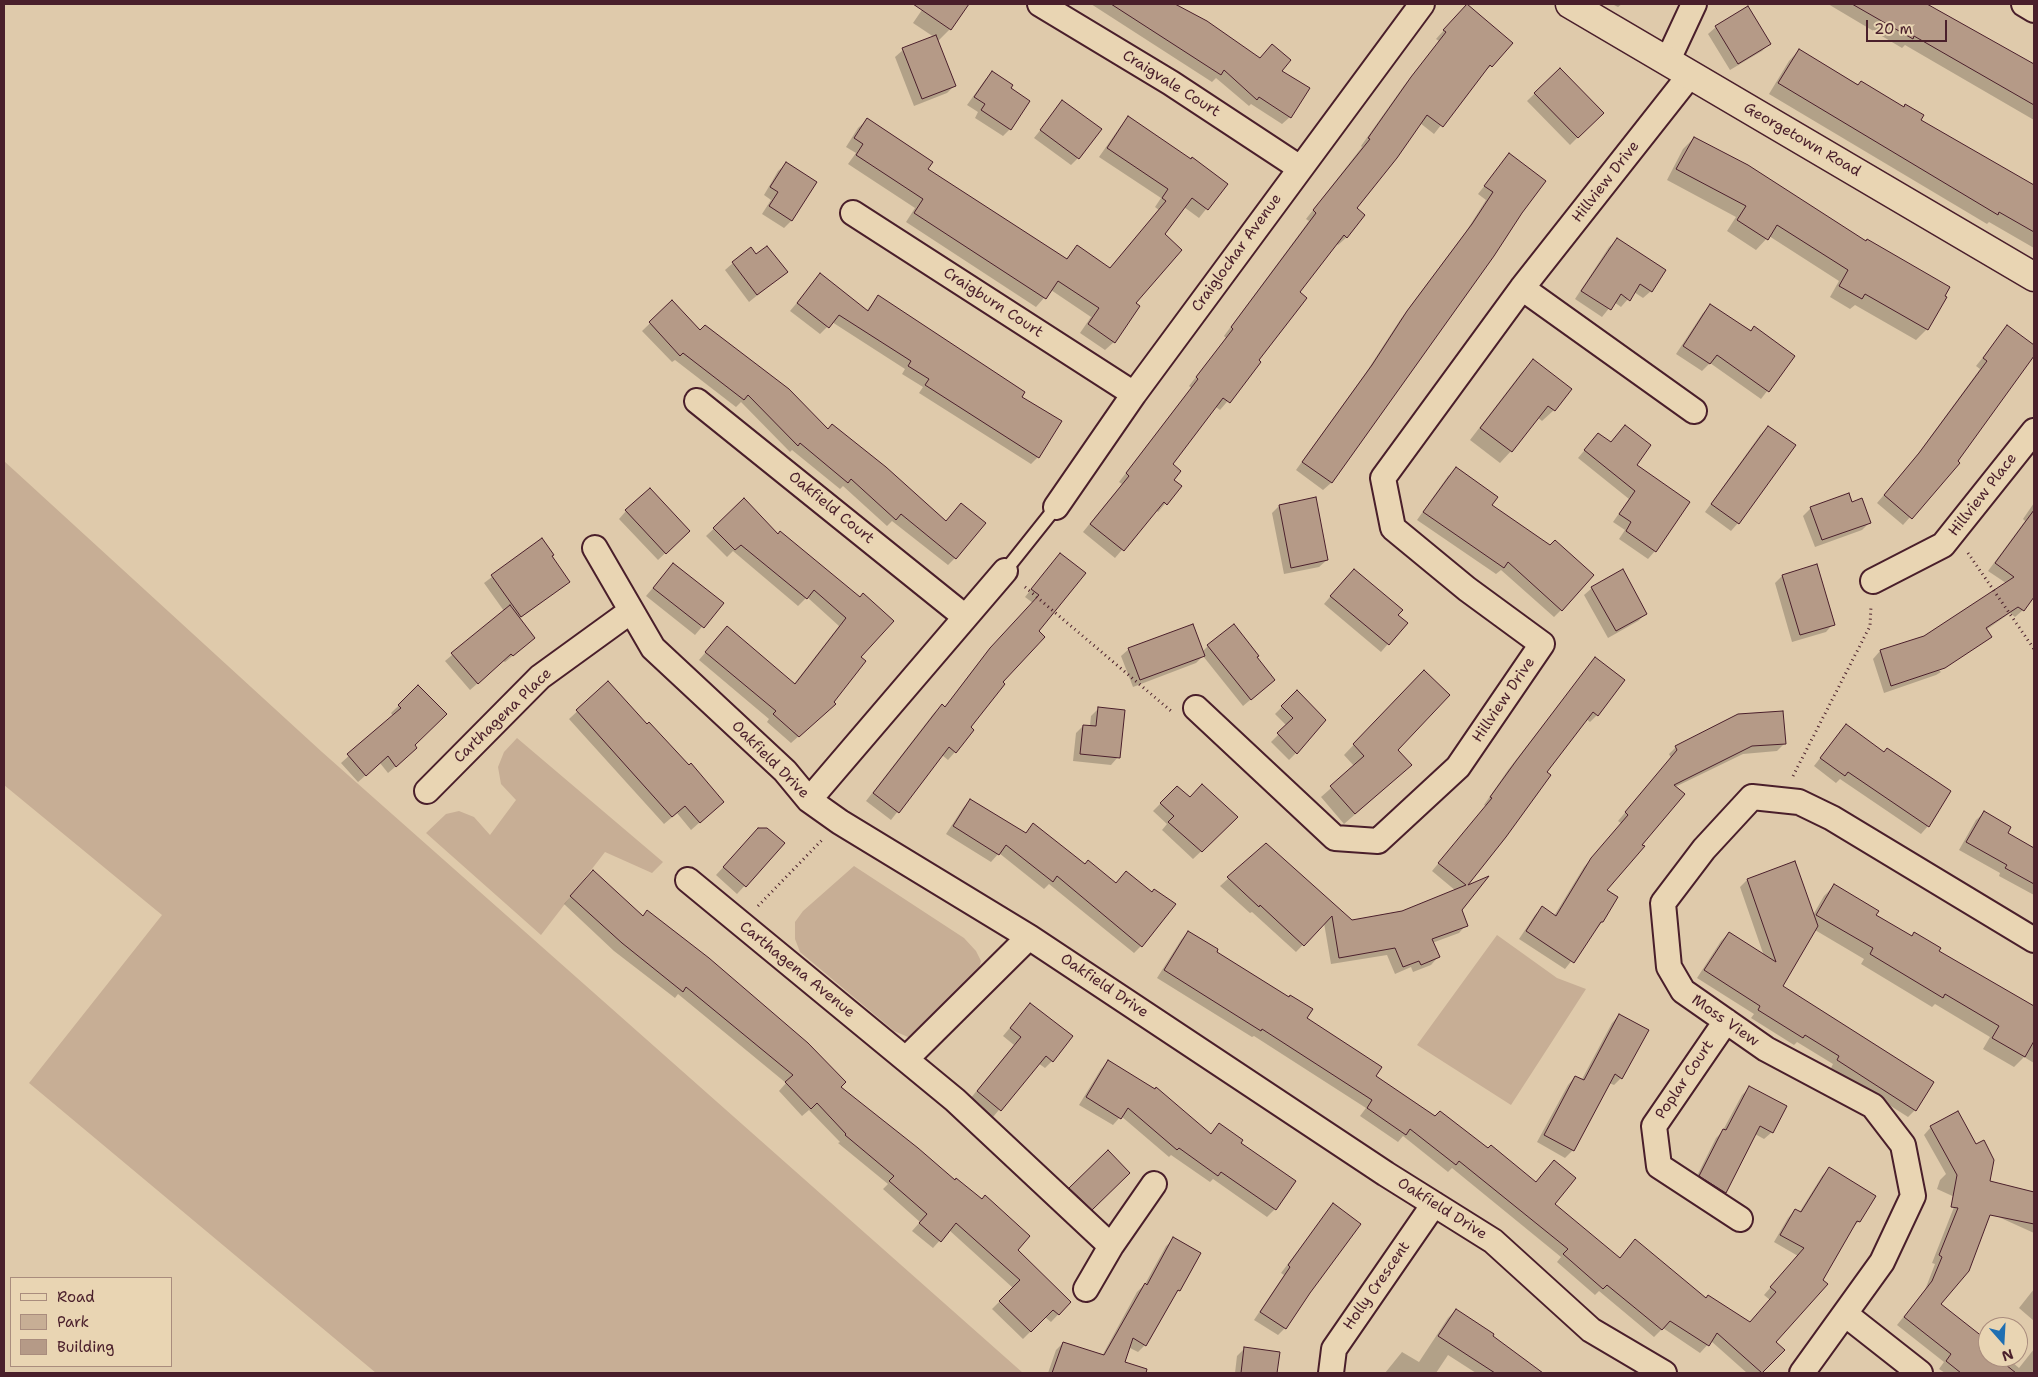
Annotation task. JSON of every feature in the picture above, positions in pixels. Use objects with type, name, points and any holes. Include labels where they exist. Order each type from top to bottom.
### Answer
[{"type":"street","name":"Craigvale Court","points":[[1040,4],[1171,84],[1300,168]]},
{"type":"street","name":"Craiglochar Avenue","points":[[1056,507],[1134,394],[1422,4]]},
{"type":"street","name":"Georgetown Road","points":[[1570,4],[2034,277]]},
{"type":"street","points":[[1667,62],[1694,4]]},
{"type":"street","points":[[2024,4],[2034,10]]},
{"type":"street","name":"Hillview Drive","points":[[1196,708],[1335,838],[1378,841],[1458,768],[1542,644],[1467,589],[1393,528],[1383,478],[1522,288],[1690,75]]},
{"type":"street","name":"Craigburn Court","points":[[853,213],[1134,394]]},
{"type":"street","points":[[1522,288],[1694,411]]},
{"type":"street","name":"Oakfield Court","points":[[697,401],[964,616]]},
{"type":"street","name":"Hillview Place","points":[[1873,581],[1943,546],[2034,430]]},
{"type":"street","name":"Oakfield Drive","points":[[595,548],[652,648],[784,771],[809,800],[840,822],[1029,937],[1386,1174],[1493,1240],[1591,1330],[1664,1373]]},
{"type":"street","points":[[809,800],[1005,570]]},
{"type":"street","name":"Carthagena Place","points":[[427,791],[540,677],[631,611]]},
{"type":"street","name":"Moss View","points":[[1802,1373],[1882,1262],[1913,1196],[1903,1145],[1873,1106],[1766,1049],[1683,991],[1669,967],[1663,903],[1704,849],[1752,797],[1799,802],[1832,818],[2034,940]]},
{"type":"street","name":"Carthagena Avenue","points":[[688,880],[955,1100],[1111,1246]]},
{"type":"street","points":[[906,1059],[1029,937]]},
{"type":"street","name":"Poplar Court","points":[[1726,1021],[1654,1126],[1658,1166],[1740,1219]]},
{"type":"street","points":[[1086,1289],[1111,1246],[1154,1184]]},
{"type":"street","name":"Holly Crescent","points":[[1331,1373],[1334,1349],[1434,1204]]},
{"type":"street","points":[[1845,1314],[1920,1373]]},
{"type":"lane","points":[[1005,570],[1056,507]]},
{"type":"path","points":[[1954,532],[2034,649]]},
{"type":"path","points":[[1005,570],[1176,715],[1196,708]]},
{"type":"path","points":[[1781,800],[1870,626],[1873,581]]},
{"type":"path","points":[[740,924],[840,822]]},
{"type":"green space","points":[[4,461],[322,752],[1023,1373],[376,1373],[29,1083],[162,915],[4,785]]},
{"type":"green space","points":[[517,738],[663,862],[652,873],[605,852],[541,935],[426,833],[446,814],[459,811],[474,817],[490,835],[516,800],[501,784],[498,767],[504,752]]},
{"type":"green space","points":[[854,866],[964,938],[976,951],[981,961],[978,972],[920,1037],[908,1037],[894,1031],[800,952],[795,939],[795,922],[803,911]]},
{"type":"green space","points":[[1497,935],[1557,978],[1586,989],[1511,1105],[1417,1045]]},
{"type":"building","points":[[913,4],[969,4],[951,30]]},
{"type":"building","points":[[1111,4],[1175,4],[1207,21],[1260,58],[1272,44],[1291,60],[1282,71],[1310,88],[1291,118],[1259,97],[1257,100],[1224,70],[1221,75]]},
{"type":"building","points":[[1467,4],[1513,43],[1492,67],[1490,65],[1443,127],[1427,115],[1397,158],[1357,208],[1365,215],[1347,238],[1344,235],[1300,292],[1307,298],[1259,360],[1261,362],[1230,403],[1223,398],[1173,464],[1181,471],[1174,480],[1182,486],[1167,505],[1164,502],[1124,551],[1090,524],[1129,476],[1126,473],[1198,379],[1196,377],[1233,329],[1231,327],[1316,213],[1313,210],[1370,139],[1368,138],[1411,77],[1446,32],[1443,30]]},
{"type":"building","points":[[1852,4],[1927,4],[2034,64],[2034,105],[1914,36],[1913,39]]},
{"type":"building","points":[[1748,6],[1771,44],[1738,64],[1715,26]]},
{"type":"building","points":[[936,35],[956,86],[922,99],[902,48]]},
{"type":"building","points":[[1799,49],[1858,85],[1861,81],[1904,107],[1905,104],[1924,115],[1921,120],[2034,185],[2034,232],[1999,212],[1998,215],[1778,83]]},
{"type":"building","points":[[1560,68],[1604,113],[1578,138],[1534,93]]},
{"type":"building","points":[[992,71],[1013,85],[1011,88],[1030,101],[1011,130],[981,110],[985,104],[974,97]]},
{"type":"building","points":[[1062,100],[1102,129],[1079,159],[1040,130]]},
{"type":"building","points":[[1128,116],[1191,159],[1192,157],[1228,184],[1208,210],[1192,198],[1165,234],[1182,250],[1136,303],[1140,306],[1115,343],[1088,324],[1099,308],[1058,281],[1046,299],[914,213],[923,199],[856,155],[863,144],[854,138],[867,118],[933,162],[928,169],[1067,259],[1077,245],[1110,268],[1166,201],[1162,198],[1168,189],[1107,148]]},
{"type":"building","points":[[1694,137],[1748,165],[1866,241],[1867,239],[1950,287],[1945,296],[1947,297],[1928,330],[1865,294],[1862,299],[1839,286],[1848,270],[1777,225],[1768,240],[1737,220],[1746,206],[1676,169]]},
{"type":"building","points":[[1509,153],[1546,181],[1332,483],[1302,462],[1372,365],[1407,311],[1472,224],[1493,192],[1484,186]]},
{"type":"building","points":[[786,162],[817,182],[792,221],[769,206],[778,192],[770,187]]},
{"type":"building","points":[[1617,238],[1666,270],[1652,292],[1640,284],[1630,301],[1621,294],[1611,310],[1581,291]]},
{"type":"building","points":[[767,246],[788,272],[757,295],[732,262],[751,247],[756,254]]},
{"type":"building","points":[[820,273],[868,311],[878,295],[1025,392],[1022,397],[1062,421],[1039,458],[925,385],[929,379],[908,366],[911,361],[839,315],[829,328],[797,303]]},
{"type":"building","points":[[672,300],[700,330],[705,325],[789,389],[828,429],[832,424],[886,467],[946,521],[961,503],[986,523],[956,559],[901,514],[896,520],[851,479],[848,483],[800,443],[798,446],[748,395],[744,400],[683,353],[680,356],[649,322]]},
{"type":"building","points":[[1710,304],[1751,331],[1754,326],[1795,356],[1769,392],[1717,355],[1710,364],[1683,346]]},
{"type":"building","points":[[2007,325],[2034,345],[2034,356],[1958,461],[1960,463],[1912,519],[1884,495],[1919,453],[1987,361],[1983,358]]},
{"type":"building","points":[[1533,359],[1572,389],[1555,411],[1548,406],[1512,452],[1480,428]]},
{"type":"building","points":[[1625,425],[1651,445],[1637,465],[1690,502],[1656,552],[1626,531],[1631,522],[1619,514],[1635,491],[1584,450],[1598,433],[1611,442]]},
{"type":"building","points":[[1768,426],[1796,445],[1739,524],[1711,504]]},
{"type":"building","points":[[1456,467],[1498,497],[1492,505],[1550,545],[1555,540],[1594,575],[1562,611],[1508,562],[1504,568],[1423,512]]},
{"type":"building","points":[[650,488],[690,531],[666,554],[625,510]]},
{"type":"building","points":[[1849,493],[1852,502],[1862,498],[1871,523],[1822,540],[1810,507]]},
{"type":"building","points":[[1316,497],[1328,560],[1291,568],[1279,505]]},
{"type":"building","points":[[744,498],[778,534],[780,531],[860,597],[863,593],[894,621],[861,657],[866,661],[834,702],[836,704],[799,737],[773,714],[776,711],[705,652],[727,626],[795,684],[846,618],[814,590],[807,599],[741,545],[735,550],[713,528]]},
{"type":"building","points":[[2034,510],[2034,597],[2024,611],[2018,607],[1986,628],[1992,637],[1945,668],[1891,686],[1880,650],[1924,636],[2014,577],[1995,563]]},
{"type":"building","points":[[542,538],[570,582],[521,617],[491,575]]},
{"type":"building","points":[[1060,553],[1086,573],[1039,631],[1045,637],[1003,682],[1005,684],[971,727],[974,730],[956,753],[949,747],[899,813],[873,793],[942,704],[945,707],[990,648],[1039,595],[1031,589]]},
{"type":"building","points":[[673,563],[724,603],[704,628],[653,588]]},
{"type":"building","points":[[1817,564],[1835,625],[1800,635],[1782,575]]},
{"type":"building","points":[[1354,569],[1403,610],[1398,615],[1408,623],[1389,645],[1330,596]]},
{"type":"building","points":[[1623,569],[1647,614],[1616,631],[1591,587]]},
{"type":"building","points":[[510,605],[535,638],[513,656],[511,654],[478,684],[451,653]]},
{"type":"building","points":[[1193,624],[1205,656],[1140,680],[1128,648]]},
{"type":"building","points":[[1234,624],[1275,680],[1251,700],[1207,645]]},
{"type":"building","points":[[1595,657],[1625,680],[1598,716],[1593,712],[1547,772],[1551,775],[1468,885],[1489,876],[1462,910],[1468,926],[1432,939],[1440,957],[1421,965],[1419,961],[1403,967],[1395,948],[1339,958],[1332,916],[1304,946],[1227,877],[1266,843],[1352,920],[1402,911],[1466,885],[1438,863],[1492,798],[1490,797],[1516,761]]},
{"type":"building","points":[[1424,670],[1450,695],[1398,750],[1412,765],[1355,814],[1330,786],[1364,756],[1353,744]]},
{"type":"building","points":[[608,681],[647,724],[649,722],[689,765],[691,763],[724,802],[700,823],[685,806],[672,817],[576,710]]},
{"type":"building","points":[[418,685],[447,714],[415,745],[417,748],[396,767],[388,756],[366,776],[347,754],[401,708],[398,705]]},
{"type":"building","points":[[1297,690],[1326,720],[1297,754],[1277,733],[1293,718],[1281,706]]},
{"type":"building","points":[[1098,707],[1125,710],[1120,758],[1080,754],[1083,725],[1096,726]]},
{"type":"building","points":[[1783,711],[1786,744],[1752,746],[1674,785],[1685,794],[1642,845],[1645,846],[1607,890],[1618,897],[1574,963],[1526,931],[1542,906],[1556,916],[1591,858],[1628,815],[1625,812],[1677,750],[1675,746],[1738,714]]},
{"type":"building","points":[[1846,724],[1884,752],[1887,748],[1951,791],[1929,827],[1848,772],[1845,776],[1820,758]]},
{"type":"building","points":[[1202,784],[1238,817],[1202,852],[1168,822],[1174,816],[1160,803],[1177,786],[1190,797]]},
{"type":"building","points":[[970,799],[1026,833],[1033,823],[1085,864],[1088,860],[1116,883],[1126,871],[1152,892],[1154,889],[1176,904],[1142,947],[1057,876],[1053,882],[1006,845],[999,855],[953,826]]},
{"type":"building","points":[[1984,811],[2011,827],[2008,833],[2034,848],[2034,884],[2005,868],[2007,865],[1966,842]]},
{"type":"building","points":[[758,828],[767,828],[785,843],[746,887],[723,867]]},
{"type":"building","points":[[1795,861],[1818,926],[1783,986],[1934,1082],[1916,1111],[1837,1060],[1839,1056],[1805,1035],[1803,1038],[1758,1010],[1760,1006],[1704,970],[1729,932],[1776,962],[1747,879]]},
{"type":"building","points":[[593,870],[643,916],[647,910],[709,958],[808,1043],[846,1082],[841,1087],[955,1180],[956,1178],[982,1199],[985,1195],[1030,1236],[1018,1250],[1071,1302],[1059,1315],[1053,1310],[1031,1332],[999,1301],[1020,1280],[956,1223],[941,1242],[919,1223],[927,1214],[889,1181],[894,1176],[845,1135],[817,1103],[811,1109],[785,1082],[793,1075],[686,987],[683,992],[622,943],[570,896]]},
{"type":"building","points":[[1834,884],[1879,911],[1876,915],[1912,936],[1914,932],[1941,948],[1939,951],[2034,1006],[2034,1041],[2025,1057],[1992,1038],[1999,1026],[1945,994],[1943,998],[1870,954],[1873,948],[1816,915]]},
{"type":"building","points":[[1188,931],[1218,949],[1217,952],[1289,997],[1290,995],[1313,1009],[1307,1018],[1382,1067],[1376,1076],[1435,1116],[1440,1111],[1488,1148],[1491,1145],[1536,1182],[1554,1160],[1576,1178],[1555,1204],[1620,1258],[1635,1239],[1706,1298],[1708,1295],[1750,1322],[1776,1292],[1770,1287],[1804,1248],[1780,1235],[1795,1209],[1801,1212],[1829,1167],[1876,1196],[1860,1222],[1857,1221],[1823,1280],[1828,1284],[1776,1342],[1785,1350],[1762,1373],[1717,1333],[1709,1346],[1670,1321],[1662,1330],[1607,1285],[1603,1289],[1563,1254],[1568,1249],[1459,1161],[1456,1165],[1410,1129],[1406,1135],[1367,1108],[1372,1100],[1262,1029],[1261,1031],[1164,970]]},
{"type":"building","points":[[1030,1003],[1073,1036],[1053,1062],[1046,1056],[1001,1111],[977,1091],[1021,1037],[1010,1028]]},
{"type":"building","points":[[1619,1014],[1649,1030],[1622,1079],[1615,1074],[1574,1151],[1544,1135],[1575,1076],[1584,1080]]},
{"type":"building","points":[[1108,1060],[1155,1089],[1156,1087],[1211,1134],[1219,1123],[1243,1140],[1241,1143],[1296,1181],[1276,1210],[1221,1172],[1218,1176],[1179,1148],[1177,1150],[1128,1108],[1121,1119],[1086,1097]]},
{"type":"building","points":[[1749,1086],[1787,1106],[1773,1133],[1760,1126],[1726,1193],[1699,1176],[1723,1129],[1726,1130]]},
{"type":"building","points":[[1958,1111],[1976,1144],[1984,1140],[1994,1160],[1990,1181],[2034,1192],[2034,1224],[1990,1215],[1969,1271],[1941,1304],[1978,1333],[1978,1367],[2008,1367],[2016,1373],[1961,1373],[1946,1361],[1951,1354],[1904,1317],[1932,1281],[1942,1257],[1939,1255],[1958,1208],[1951,1207],[1957,1175],[1930,1126]]},
{"type":"building","points":[[1108,1150],[1130,1173],[1092,1210],[1069,1188]]},
{"type":"building","points":[[1333,1203],[1361,1224],[1286,1329],[1260,1312],[1290,1267],[1288,1265]]},
{"type":"building","points":[[1173,1237],[1201,1253],[1146,1346],[1133,1338],[1125,1362],[1147,1369],[1146,1373],[1052,1373],[1063,1342],[1104,1355],[1145,1283],[1147,1285]]},
{"type":"building","points":[[1456,1309],[1494,1334],[1493,1336],[1543,1373],[1495,1373],[1438,1336]]},
{"type":"building","points":[[1244,1347],[1280,1352],[1277,1373],[1241,1373]]}]
